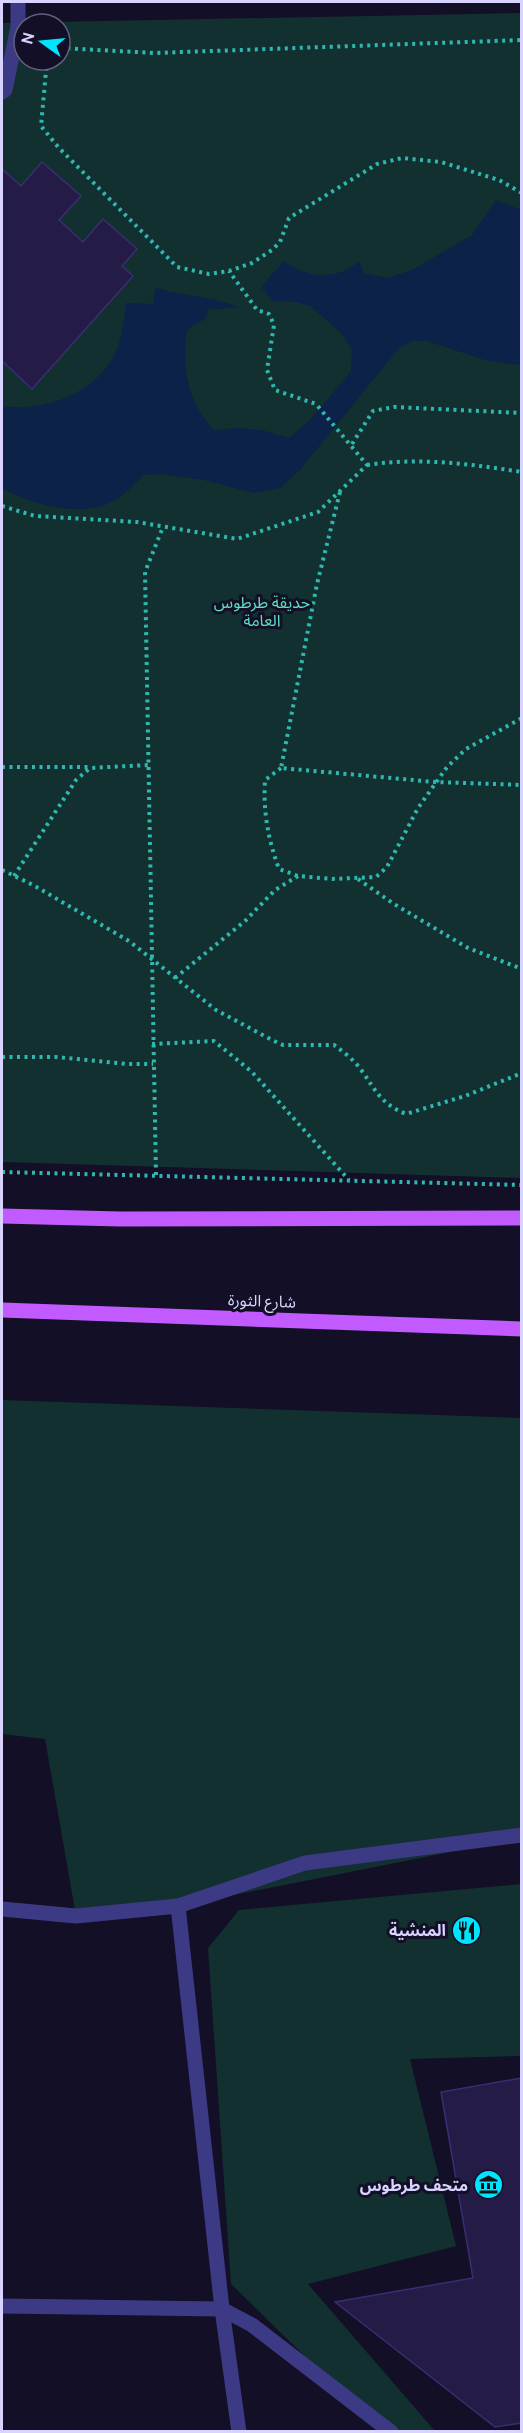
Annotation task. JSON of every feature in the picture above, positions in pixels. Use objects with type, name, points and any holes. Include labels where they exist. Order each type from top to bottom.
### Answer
[{"type":"main road","points":[[2,1216],[120,1219],[522,1218]]},
{"type":"main road","name":"شارع الثورة","points":[[2,1310],[522,1329]]},
{"type":"street","points":[[2,92],[18,27],[18,2]]},
{"type":"street","points":[[2,1909],[76,1916],[178,1906],[305,1863],[522,1835]]},
{"type":"street","points":[[178,1906],[222,2309],[239,2432]]},
{"type":"street","points":[[2,2306],[222,2309],[252,2325],[390,2432]]},
{"type":"path","points":[[72,49],[155,52],[522,40]]},
{"type":"path","points":[[46,72],[41,126],[59,148],[177,267],[209,274],[229,272],[252,263],[280,242],[289,218],[376,164],[402,158],[441,162],[499,180],[522,193]]},
{"type":"path","points":[[229,272],[257,310],[269,314],[274,325],[267,370],[274,390],[316,404],[343,433],[367,465]]},
{"type":"path","points":[[352,444],[373,411],[394,407],[522,413]]},
{"type":"path","points":[[2,507],[35,516],[137,522],[237,539],[318,513],[367,465],[393,461],[463,462],[522,472]]},
{"type":"path","points":[[340,491],[317,584],[281,768],[265,780],[266,822],[279,869],[298,876],[332,879],[376,877],[387,867],[418,808],[447,766],[466,749],[522,718]]},
{"type":"path","points":[[156,1175],[145,572],[163,527]]},
{"type":"path","points":[[14,876],[76,780],[90,768],[148,765]]},
{"type":"path","points":[[2,766],[103,767]]},
{"type":"path","points":[[281,768],[435,782],[522,785]]},
{"type":"path","points":[[2,870],[129,941],[216,1010],[283,1045],[334,1044],[362,1071],[372,1090],[386,1103],[405,1114],[465,1096],[522,1073]]},
{"type":"path","points":[[175,978],[245,921],[275,890],[298,876]]},
{"type":"path","points":[[358,878],[394,904],[468,948],[521,969]]},
{"type":"path","points":[[152,1044],[214,1041],[252,1072],[349,1180]]},
{"type":"path","points":[[2,1057],[56,1057],[127,1064],[153,1064]]},
{"type":"path","points":[[2,1172],[522,1185]]},
{"type":"green space","name":"حديقة طرطوس العامة","points":[[521,13],[521,1178],[2,1162],[2,23],[12,23],[12,72],[72,72],[72,22]]},
{"type":"green space","points":[[2,1400],[521,1418],[521,1838],[178,1906],[76,1916],[45,1739],[2,1734]]},
{"type":"green space","points":[[521,1884],[521,2056],[410,2059],[456,2246],[308,2284],[435,2431],[381,2431],[231,2284],[208,1948],[239,1910]]},
{"type":"water","points":[[496,200],[521,210],[521,365],[488,361],[427,341],[413,341],[399,348],[299,471],[280,488],[254,493],[204,480],[161,474],[144,475],[114,500],[102,506],[78,509],[37,503],[2,488],[2,406],[48,404],[63,399],[90,384],[102,373],[115,354],[122,333],[126,303],[153,304],[155,288],[239,307],[208,310],[206,318],[187,330],[185,357],[188,384],[205,420],[214,430],[238,428],[261,430],[289,438],[311,419],[351,371],[352,350],[342,334],[310,306],[296,302],[273,301],[261,287],[284,261],[302,271],[322,275],[342,272],[359,261],[364,273],[387,278],[412,270],[472,235]]},
{"type":"building","points":[[42,162],[81,196],[59,220],[83,242],[103,219],[137,249],[122,266],[133,276],[32,389],[2,361],[2,169],[21,186]]},
{"type":"building","name":"متحف طرطوس","points":[[522,2078],[522,2423],[495,2427],[335,2302],[473,2278],[441,2092]]},
{"type":"place","name":"المنشية","points":[[467,1930]]},
{"type":"place","name":"متحف طرطوس","points":[[489,2185]]}]
